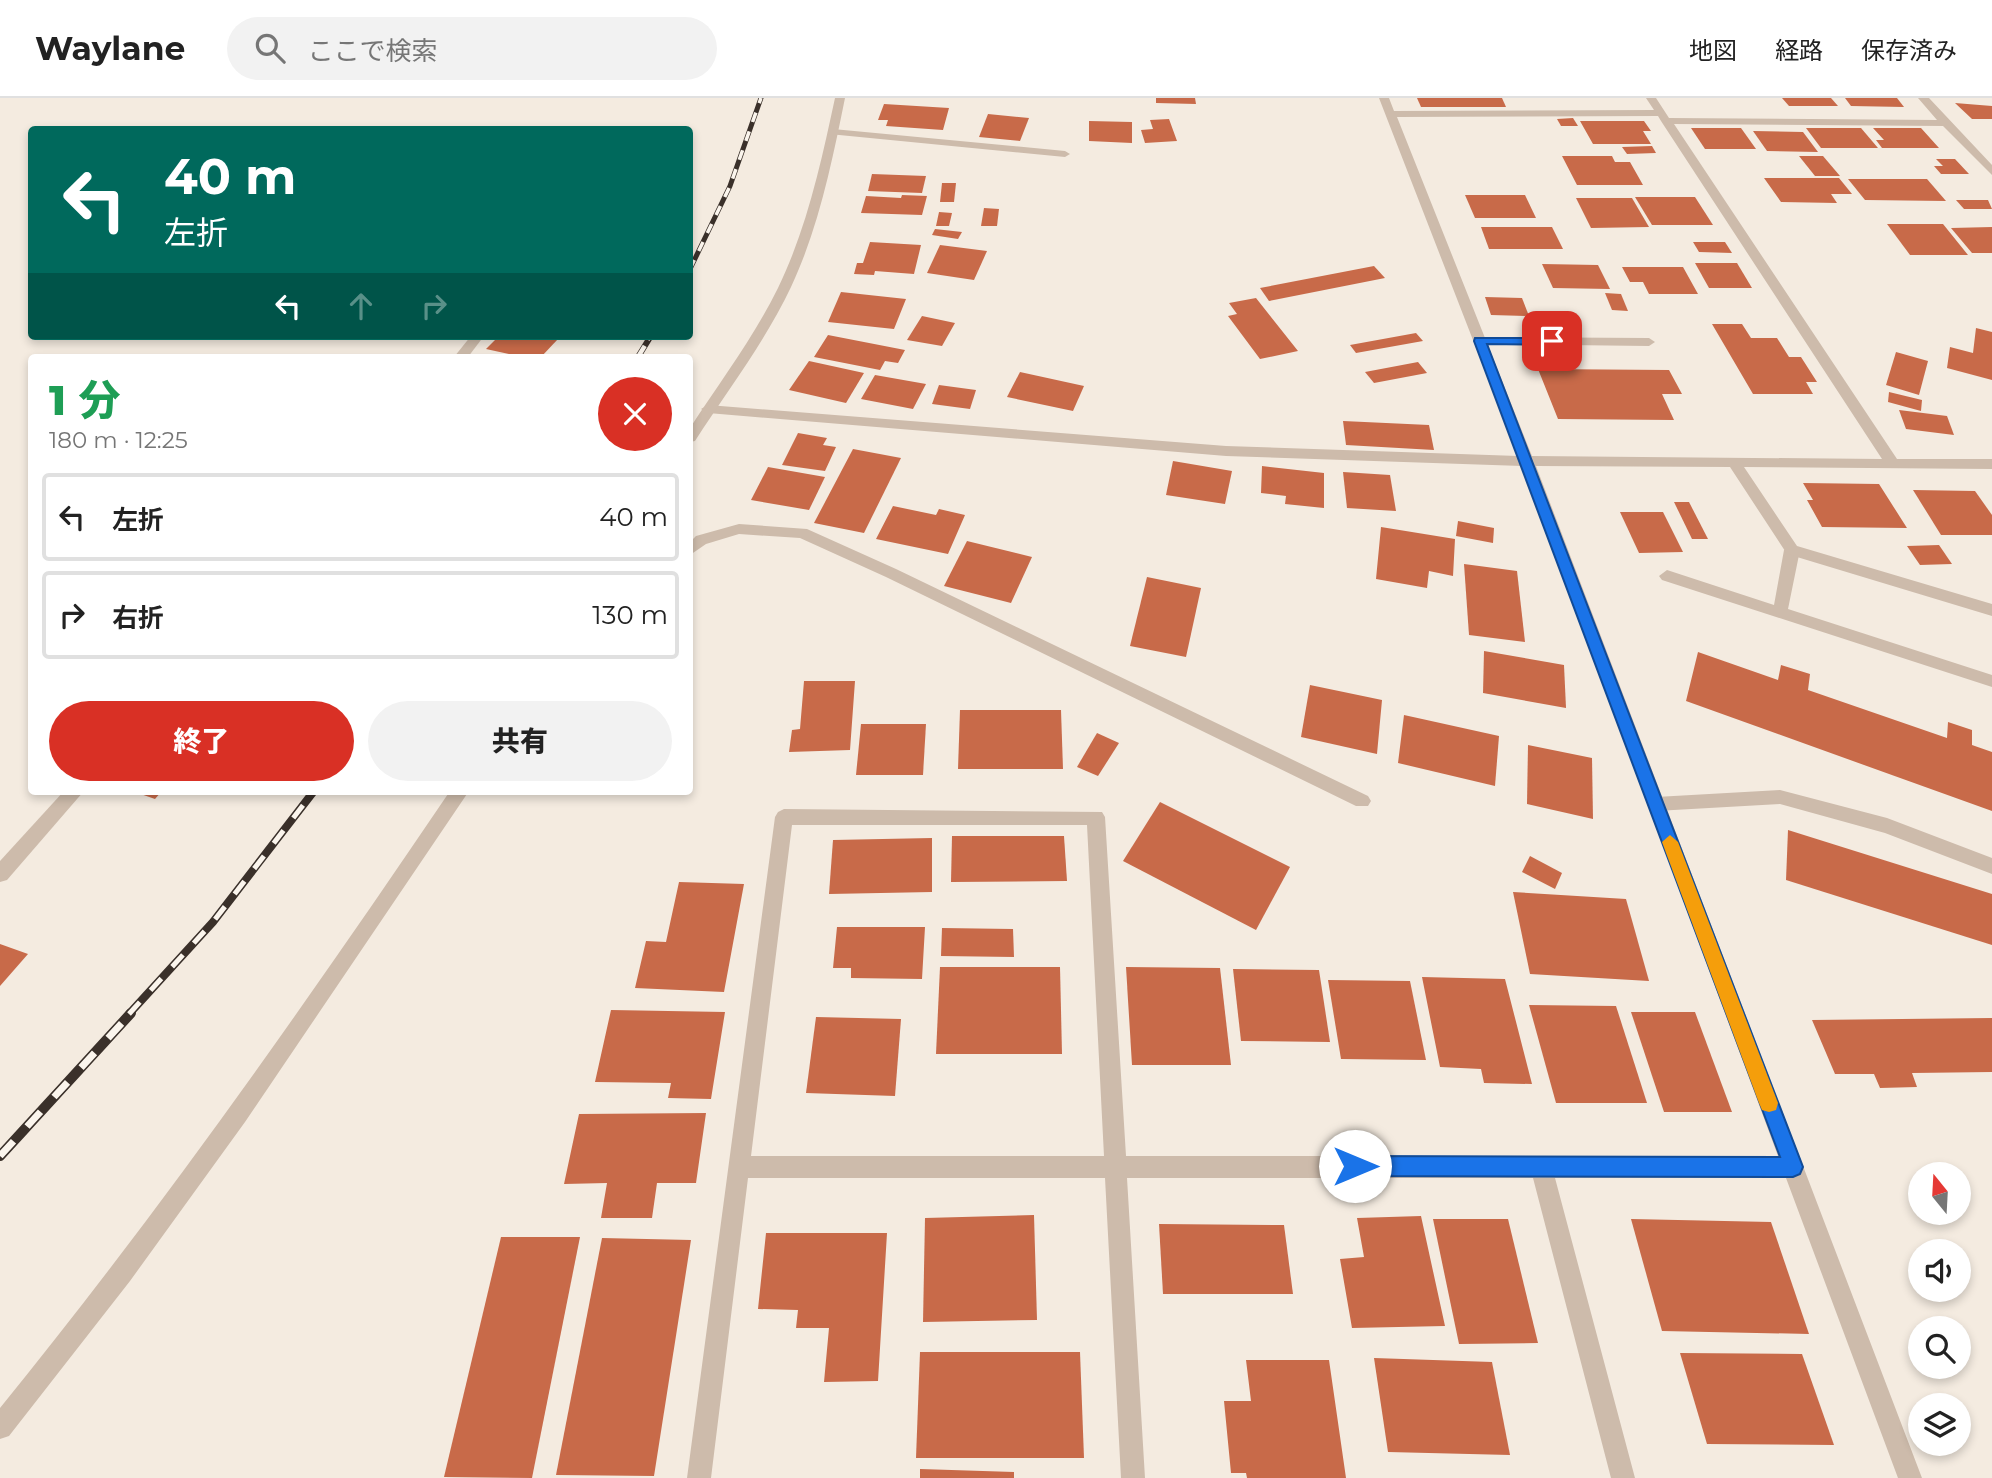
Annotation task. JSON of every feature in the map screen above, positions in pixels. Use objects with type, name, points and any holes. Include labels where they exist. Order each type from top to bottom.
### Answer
[{"type":"street","points":[[693,433],[731,378],[784,288],[821,186],[840,98]]},
{"type":"street","points":[[1651,98],[1892,464]]},
{"type":"street","points":[[1923,98],[1991,170]]},
{"type":"street","points":[[1910,1478],[1527,461],[1387,106],[1664,117],[1946,123]]},
{"type":"street","points":[[833,132],[1065,154]]},
{"type":"street","points":[[463,354],[475,340]]},
{"type":"street","points":[[1479,341],[1649,342]]},
{"type":"street","points":[[708,409],[1226,451],[1527,461],[1992,464]]},
{"type":"street","points":[[1735,464],[1792,550],[1992,610]]},
{"type":"street","points":[[693,547],[701,540],[739,529],[802,533],[891,573],[1362,801]]},
{"type":"street","points":[[1780,612],[1792,550]]},
{"type":"street","points":[[1667,576],[1992,681]]},
{"type":"street","points":[[0,874],[71,795]]},
{"type":"street","points":[[0,1427],[82,1328],[293,1039],[457,795]]},
{"type":"street","points":[[1656,804],[1780,797],[1887,826],[1992,866]]},
{"type":"street","points":[[699,1478],[784,817],[1096,817],[1133,1478]]},
{"type":"street","points":[[739,1167],[1793,1167]]},
{"type":"street","points":[[1541,1167],[1623,1478]]},
{"type":"building","points":[[1156,98],[1195,98],[1196,104],[1156,103]]},
{"type":"building","points":[[1417,98],[1502,98],[1506,107],[1421,107]]},
{"type":"building","points":[[1782,98],[1831,98],[1838,106],[1789,106]]},
{"type":"building","points":[[1845,98],[1897,98],[1904,107],[1851,106]]},
{"type":"building","points":[[1955,103],[1992,106],[1992,119],[1972,119]]},
{"type":"building","points":[[884,104],[949,108],[943,130],[886,126],[888,120],[878,120]]},
{"type":"building","points":[[988,114],[1029,118],[1020,141],[979,137]]},
{"type":"building","points":[[1573,118],[1578,126],[1561,126],[1557,119]]},
{"type":"building","points":[[1169,119],[1177,141],[1145,143],[1141,130],[1153,129],[1150,120]]},
{"type":"building","points":[[1089,121],[1132,122],[1132,143],[1089,141]]},
{"type":"building","points":[[1580,121],[1644,121],[1651,131],[1643,131],[1651,144],[1593,144]]},
{"type":"building","points":[[1691,128],[1741,128],[1756,149],[1705,149]]},
{"type":"building","points":[[1806,128],[1861,128],[1878,148],[1821,148]]},
{"type":"building","points":[[1873,128],[1921,128],[1939,148],[1882,148],[1876,140],[1884,140]]},
{"type":"building","points":[[1753,131],[1803,132],[1818,152],[1767,151]]},
{"type":"building","points":[[1652,146],[1656,153],[1627,154],[1622,147]]},
{"type":"building","points":[[1562,156],[1612,156],[1615,162],[1630,162],[1643,185],[1577,185]]},
{"type":"building","points":[[1799,156],[1823,156],[1840,176],[1815,176]]},
{"type":"building","points":[[1936,159],[1955,159],[1969,174],[1941,174],[1934,166],[1943,166]]},
{"type":"building","points":[[872,174],[926,176],[922,193],[868,191]]},
{"type":"building","points":[[1764,178],[1839,178],[1852,194],[1831,194],[1837,203],[1781,202]]},
{"type":"building","points":[[1848,179],[1927,179],[1946,201],[1865,200]]},
{"type":"building","points":[[942,183],[956,183],[954,202],[940,202]]},
{"type":"building","points":[[902,195],[927,196],[922,215],[861,213],[866,196],[901,198]]},
{"type":"building","points":[[1465,195],[1525,195],[1536,218],[1475,218]]},
{"type":"building","points":[[1635,197],[1695,197],[1713,225],[1652,225]]},
{"type":"building","points":[[1576,198],[1632,198],[1649,227],[1591,228]]},
{"type":"building","points":[[1956,200],[1988,200],[1992,209],[1964,209]]},
{"type":"building","points":[[984,208],[999,209],[997,226],[981,226]]},
{"type":"building","points":[[939,212],[952,213],[949,226],[936,226]]},
{"type":"building","points":[[1887,224],[1943,224],[1968,255],[1910,255]]},
{"type":"building","points":[[1481,227],[1552,227],[1563,249],[1489,249]]},
{"type":"building","points":[[1992,227],[1992,253],[1972,253],[1951,228]]},
{"type":"building","points":[[935,229],[962,232],[958,239],[932,235]]},
{"type":"building","points":[[870,242],[921,245],[914,274],[875,271],[874,275],[854,274],[857,263],[863,263]]},
{"type":"building","points":[[1693,242],[1725,242],[1732,253],[1699,252]]},
{"type":"building","points":[[940,245],[987,251],[974,280],[927,273]]},
{"type":"building","points":[[1695,263],[1737,263],[1752,288],[1709,288]]},
{"type":"building","points":[[1542,264],[1598,265],[1610,289],[1553,288]]},
{"type":"building","points":[[1374,266],[1385,278],[1269,301],[1260,288]]},
{"type":"building","points":[[1622,267],[1683,267],[1698,294],[1649,294],[1643,282],[1630,282]]},
{"type":"building","points":[[841,292],[906,299],[894,329],[828,322]]},
{"type":"building","points":[[1605,293],[1621,294],[1628,311],[1612,310]]},
{"type":"building","points":[[1485,297],[1522,298],[1529,316],[1491,315]]},
{"type":"building","points":[[1256,298],[1298,351],[1260,359],[1228,316],[1237,314],[1229,303]]},
{"type":"building","points":[[922,316],[955,323],[942,346],[907,340]]},
{"type":"building","points":[[1712,324],[1742,324],[1751,338],[1777,338],[1789,357],[1801,357],[1817,382],[1806,382],[1813,394],[1753,394]]},
{"type":"building","points":[[1976,328],[1992,332],[1992,380],[1947,368],[1950,347],[1973,353]]},
{"type":"building","points":[[1416,333],[1423,341],[1356,353],[1350,345]]},
{"type":"building","points":[[828,335],[905,350],[898,363],[885,361],[880,370],[814,357]]},
{"type":"building","points":[[495,340],[557,340],[544,354],[509,354],[486,349]]},
{"type":"building","points":[[1896,352],[1928,361],[1919,395],[1886,385]]},
{"type":"building","points":[[809,361],[864,373],[846,403],[789,390]]},
{"type":"building","points":[[1418,362],[1427,373],[1374,383],[1365,372]]},
{"type":"building","points":[[1538,369],[1669,370],[1682,394],[1662,394],[1674,420],[1558,419]]},
{"type":"building","points":[[1020,372],[1084,386],[1073,411],[1007,397]]},
{"type":"building","points":[[875,375],[926,384],[913,409],[861,399]]},
{"type":"building","points":[[939,385],[976,390],[970,409],[932,404]]},
{"type":"building","points":[[1889,392],[1922,400],[1921,411],[1888,402]]},
{"type":"building","points":[[1899,410],[1947,416],[1954,435],[1906,429]]},
{"type":"building","points":[[1343,421],[1429,425],[1434,450],[1346,445]]},
{"type":"building","points":[[798,433],[827,438],[823,445],[836,447],[825,471],[782,465]]},
{"type":"building","points":[[853,449],[901,458],[864,533],[814,523]]},
{"type":"building","points":[[1173,461],[1232,471],[1225,504],[1166,495]]},
{"type":"building","points":[[1262,466],[1324,473],[1324,508],[1285,504],[1286,496],[1261,493]]},
{"type":"building","points":[[768,467],[825,477],[809,510],[751,500]]},
{"type":"building","points":[[1343,472],[1390,475],[1396,511],[1347,508]]},
{"type":"building","points":[[1803,483],[1879,484],[1907,528],[1822,527],[1807,500],[1813,500]]},
{"type":"building","points":[[1913,490],[1975,491],[1992,515],[1992,535],[1941,535]]},
{"type":"building","points":[[1674,502],[1689,502],[1708,539],[1692,539]]},
{"type":"building","points":[[893,506],[936,515],[939,509],[965,515],[948,554],[876,539]]},
{"type":"building","points":[[1620,512],[1663,512],[1683,552],[1639,553]]},
{"type":"building","points":[[1458,521],[1494,528],[1493,543],[1456,536]]},
{"type":"building","points":[[1381,527],[1455,539],[1453,576],[1429,571],[1427,588],[1376,579]]},
{"type":"building","points":[[967,541],[1032,557],[1011,603],[944,586]]},
{"type":"building","points":[[1939,545],[1952,564],[1920,565],[1907,546]]},
{"type":"building","points":[[1464,564],[1517,571],[1525,642],[1469,635]]},
{"type":"building","points":[[1147,577],[1201,588],[1186,657],[1130,646]]},
{"type":"building","points":[[1484,651],[1564,665],[1566,708],[1483,693]]},
{"type":"building","points":[[1698,652],[1778,680],[1781,665],[1810,674],[1808,690],[1947,738],[1948,722],[1972,730],[1972,745],[1992,752],[1992,811],[1686,701]]},
{"type":"building","points":[[804,681],[855,681],[850,750],[789,752],[792,730],[800,729]]},
{"type":"building","points":[[1310,685],[1382,700],[1377,754],[1301,737]]},
{"type":"building","points":[[960,710],[1061,710],[1063,769],[958,769]]},
{"type":"building","points":[[1404,715],[1499,736],[1495,786],[1398,763]]},
{"type":"building","points":[[861,724],[926,724],[923,775],[856,775]]},
{"type":"building","points":[[1097,733],[1119,743],[1098,776],[1077,767]]},
{"type":"building","points":[[1528,745],[1592,758],[1593,819],[1527,804]]},
{"type":"building","points":[[1160,802],[1290,867],[1256,930],[1123,861]]},
{"type":"building","points":[[1788,830],[1992,894],[1992,945],[1786,880]]},
{"type":"building","points":[[952,836],[1064,836],[1067,881],[951,882]]},
{"type":"building","points":[[932,838],[932,892],[829,894],[833,840]]},
{"type":"building","points":[[1530,856],[1562,873],[1555,889],[1522,872]]},
{"type":"building","points":[[679,882],[744,884],[724,992],[635,988],[646,941],[666,942]]},
{"type":"building","points":[[1513,892],[1626,899],[1649,981],[1530,974]]},
{"type":"building","points":[[837,927],[925,927],[922,979],[851,978],[851,968],[833,968]]},
{"type":"building","points":[[942,928],[1013,929],[1014,957],[941,956]]},
{"type":"building","points":[[0,944],[28,954],[0,986]]},
{"type":"building","points":[[940,967],[1060,967],[1062,1054],[936,1054]]},
{"type":"building","points":[[1126,967],[1220,968],[1231,1065],[1132,1065]]},
{"type":"building","points":[[1233,969],[1319,970],[1330,1042],[1241,1041]]},
{"type":"building","points":[[1422,977],[1505,979],[1532,1084],[1484,1083],[1481,1069],[1440,1067]]},
{"type":"building","points":[[1328,980],[1410,981],[1426,1060],[1341,1059]]},
{"type":"building","points":[[1529,1005],[1616,1006],[1647,1103],[1556,1103]]},
{"type":"building","points":[[611,1010],[725,1012],[711,1099],[668,1098],[671,1083],[595,1082]]},
{"type":"building","points":[[1631,1012],[1695,1012],[1732,1112],[1664,1112]]},
{"type":"building","points":[[816,1017],[901,1019],[895,1096],[806,1093]]},
{"type":"building","points":[[1992,1018],[1992,1072],[1912,1073],[1917,1087],[1880,1088],[1874,1074],[1835,1074],[1812,1020]]},
{"type":"building","points":[[706,1113],[696,1183],[657,1183],[652,1218],[601,1218],[607,1183],[564,1184],[579,1114]]},
{"type":"building","points":[[1034,1215],[1037,1320],[923,1322],[925,1218]]},
{"type":"building","points":[[1421,1216],[1445,1326],[1352,1328],[1340,1259],[1364,1257],[1357,1218]]},
{"type":"building","points":[[1433,1219],[1508,1219],[1538,1343],[1459,1344]]},
{"type":"building","points":[[1631,1219],[1771,1222],[1809,1334],[1662,1331]]},
{"type":"building","points":[[1159,1224],[1284,1225],[1293,1294],[1163,1294]]},
{"type":"building","points":[[766,1233],[887,1233],[878,1381],[824,1382],[829,1328],[796,1328],[798,1310],[758,1309]]},
{"type":"building","points":[[501,1237],[580,1237],[532,1478],[444,1477]]},
{"type":"building","points":[[602,1238],[691,1240],[654,1476],[556,1475]]},
{"type":"building","points":[[920,1352],[1080,1352],[1084,1458],[916,1458]]},
{"type":"building","points":[[1680,1353],[1802,1354],[1834,1445],[1707,1444]]},
{"type":"building","points":[[1374,1358],[1492,1362],[1510,1455],[1388,1452]]},
{"type":"building","points":[[1246,1360],[1329,1360],[1346,1478],[1247,1478],[1246,1473],[1231,1473],[1224,1401],[1251,1401]]},
{"type":"building","points":[[920,1469],[1014,1472],[1014,1478],[920,1478]]},
{"type":"railway","points":[[693,263],[730,186],[761,98]]},
{"type":"railway","points":[[640,354],[648,340]]},
{"type":"railway","points":[[129,1014],[213,922],[311,795]]},
{"type":"railway","points":[[0,1156],[131,1013]]},
{"type":"slow traffic","points":[[1670,842],[1769,1103]]},
{"type":"route","points":[[1355,1166],[1793,1167],[1527,461],[1479,341],[1552,341]]}]
